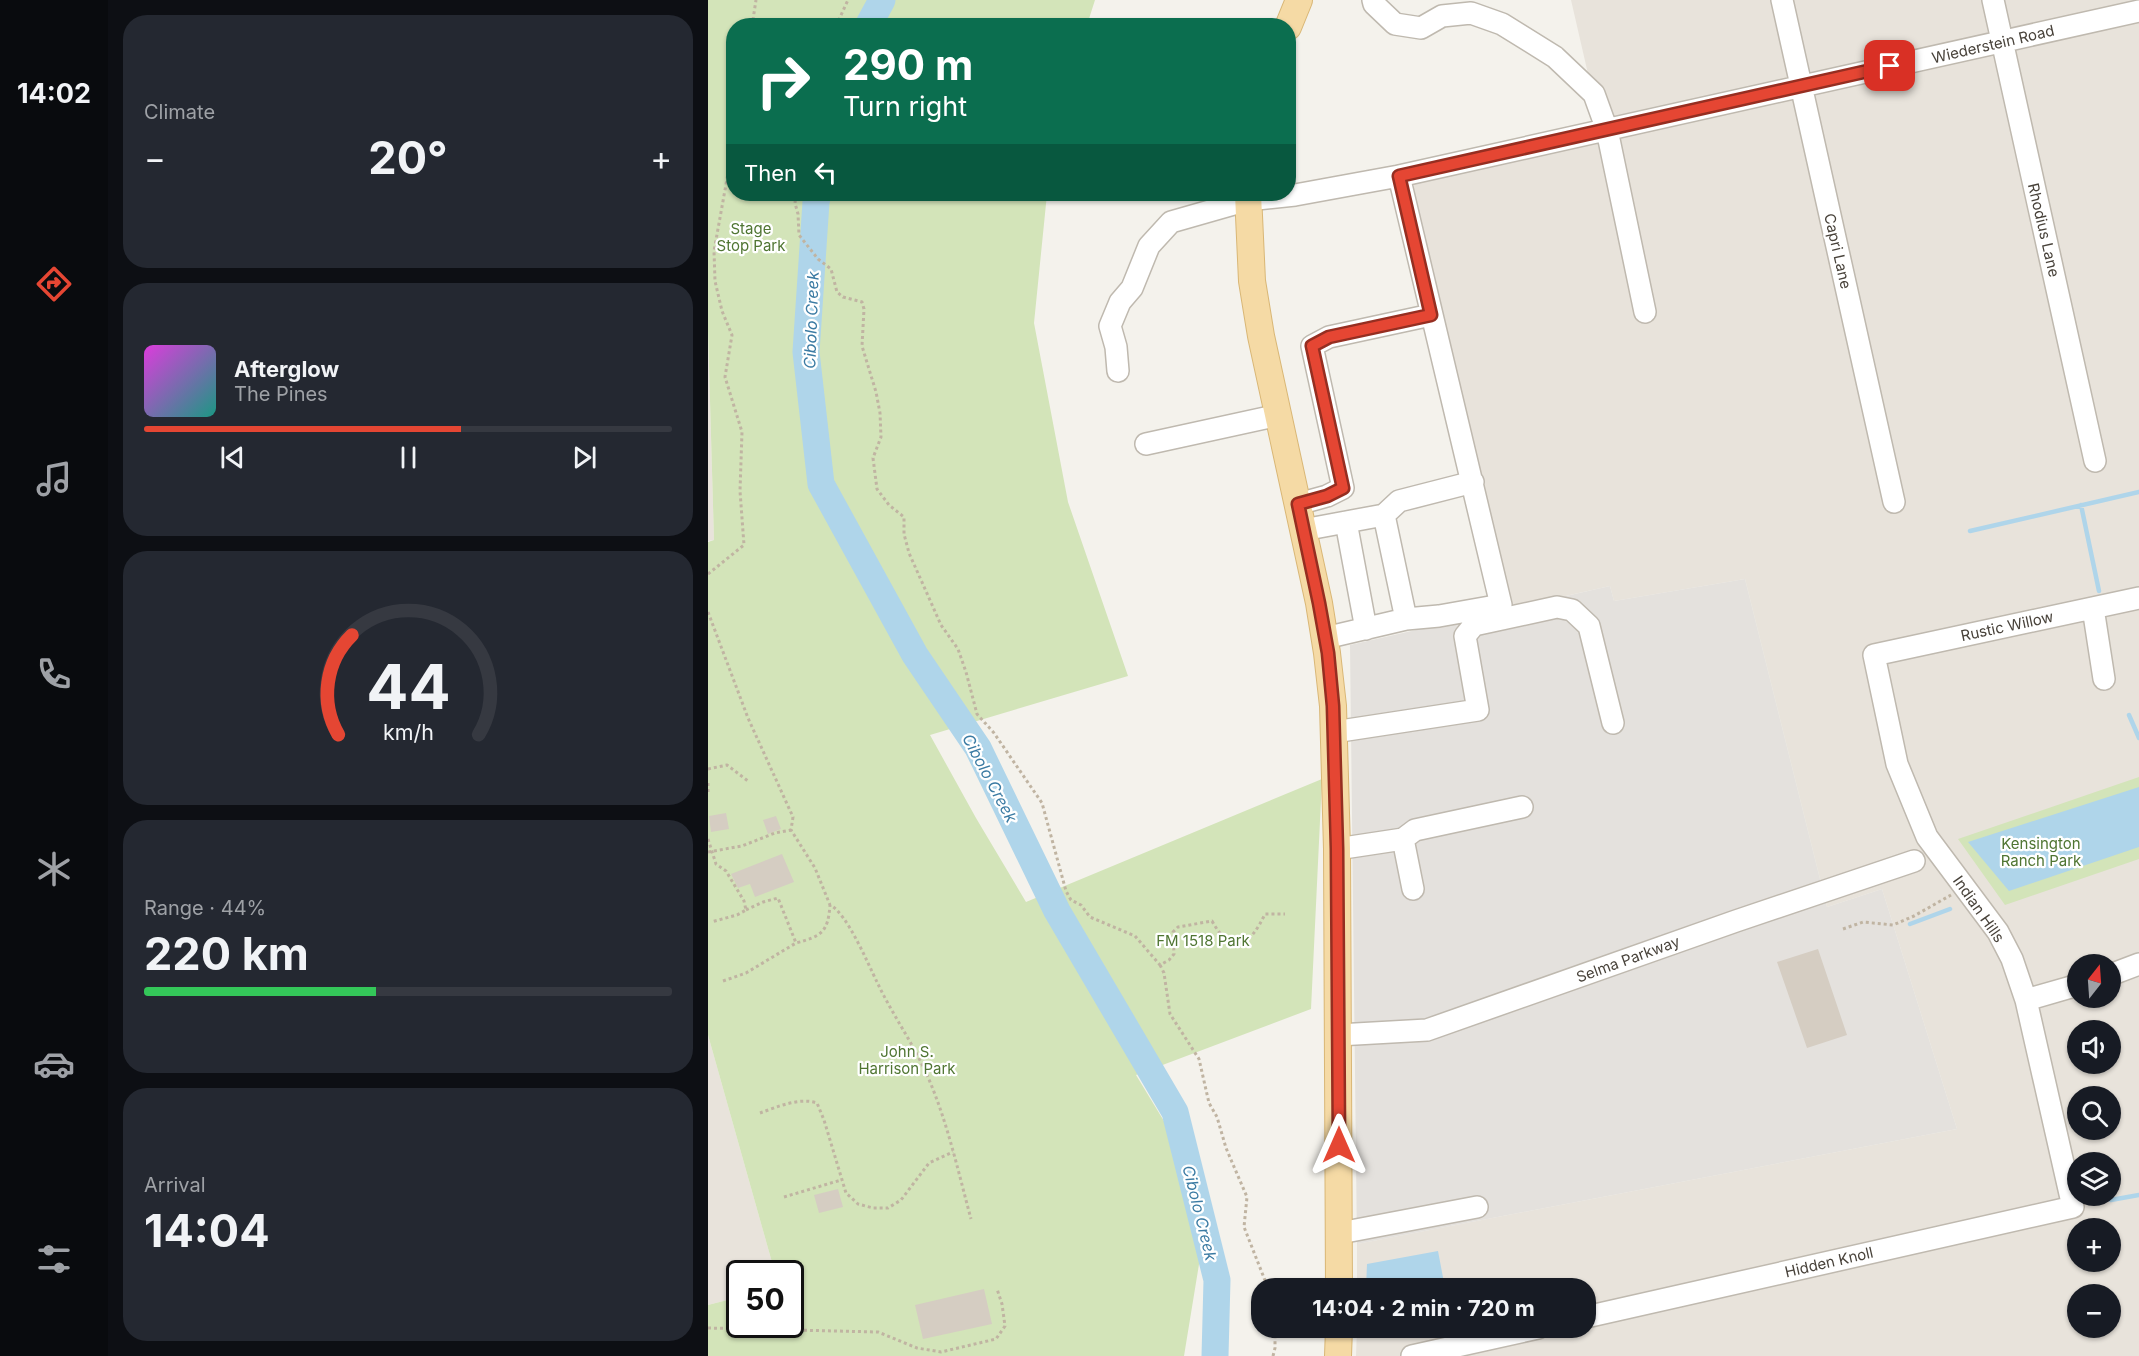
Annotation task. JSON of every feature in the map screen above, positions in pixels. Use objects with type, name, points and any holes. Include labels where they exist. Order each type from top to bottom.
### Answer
[{"type":"main road","points":[[1292,18],[1299,0]]},
{"type":"main road","points":[[1248,201],[1252,281],[1325,638],[1334,732],[1337,849],[1339,1278]]},
{"type":"main road","points":[[1338,1356],[1339,1338]]},
{"type":"street","points":[[1373,0],[1374,4],[1395,24],[1421,28],[1442,15],[1471,13],[1502,24],[1555,57],[1594,94],[1607,130],[1645,312]]},
{"type":"street","name":"Capri Lane","points":[[1782,0],[1894,502]]},
{"type":"street","name":"Rhodius Lane","points":[[1993,0],[2096,461]]},
{"type":"street","name":"Wiederstein Road","points":[[1296,195],[1399,176],[2139,11]]},
{"type":"street","points":[[1325,638],[1406,619],[1501,605],[1399,176]]},
{"type":"street","name":"Wiederstein Road","points":[[1118,372],[1116,347],[1110,326],[1120,302],[1132,288],[1149,246],[1171,222],[1236,201]]},
{"type":"street","points":[[1298,504],[1327,496],[1343,488],[1312,346],[1329,337],[1431,315]]},
{"type":"street","points":[[1146,444],[1279,415]]},
{"type":"street","points":[[1303,530],[1384,515],[1399,501],[1473,482]]},
{"type":"street","points":[[1384,515],[1406,619]]},
{"type":"street","points":[[1346,522],[1366,629]]},
{"type":"street","name":"Rustic Willow","points":[[1874,655],[2139,598]]},
{"type":"street","points":[[1334,732],[1478,710],[1465,636],[1474,625],[1557,608],[1572,610],[1589,626],[1613,723]]},
{"type":"street","points":[[2093,608],[2104,679]]},
{"type":"street","name":"Indian Hills","points":[[1874,655],[1897,764],[1907,791],[1928,837],[1998,932],[2012,959],[2026,1000],[2073,1207]]},
{"type":"street","points":[[1337,849],[1403,839],[1415,830],[1522,807]]},
{"type":"street","points":[[1403,839],[1413,889]]},
{"type":"street","name":"Selma Parkway","points":[[1338,1035],[1427,1030],[1914,861]]},
{"type":"street","points":[[2121,971],[2139,964]]},
{"type":"street","points":[[2026,1000],[2067,988]]},
{"type":"street","name":"Hidden Knoll","points":[[1596,1315],[2073,1207]]},
{"type":"street","points":[[1340,1233],[1477,1208]]},
{"type":"street","points":[[1412,1356],[1493,1338]]},
{"type":"path","points":[[753,18],[756,0]]},
{"type":"path","points":[[840,18],[848,0]]},
{"type":"path","points":[[708,574],[744,545],[740,491],[742,432],[725,377],[732,335],[722,311],[715,281],[714,251],[726,181]]},
{"type":"path","points":[[795,201],[799,235],[818,259],[831,269],[837,292],[843,297],[862,302],[864,309],[862,346],[880,413],[881,436],[873,458],[878,489],[889,505],[904,517],[904,534],[909,553],[941,625],[958,649],[977,714],[994,733],[1042,802],[1066,891],[1071,900],[1081,905],[1090,917],[1135,936],[1160,964],[1164,973],[1170,1014],[1198,1059],[1209,1103],[1217,1117],[1226,1149],[1247,1197],[1244,1227],[1264,1278]]},
{"type":"path","points":[[708,612],[748,718],[793,817],[791,830],[815,868],[830,905],[829,921],[824,932],[810,940],[796,944],[747,973],[723,981]]},
{"type":"path","points":[[708,769],[728,765],[748,781]]},
{"type":"path","points":[[708,783],[708,795]]},
{"type":"path","points":[[710,851],[742,846],[775,833],[791,830]]},
{"type":"path","points":[[708,839],[716,864],[726,871],[746,910]]},
{"type":"path","points":[[1843,929],[1863,922],[1893,925],[1914,916],[1965,887]]},
{"type":"path","points":[[711,922],[737,915],[763,902],[778,898],[796,944]]},
{"type":"path","points":[[830,905],[837,908],[859,945],[877,984],[928,1076],[953,1152],[971,1219]]},
{"type":"path","points":[[1160,964],[1169,960],[1174,954],[1173,932],[1178,927],[1212,921],[1221,936],[1230,943],[1241,943],[1255,935],[1265,914],[1286,914]]},
{"type":"path","points":[[760,1113],[797,1102],[810,1100],[817,1103],[846,1193],[858,1204],[873,1208],[888,1208],[901,1200],[929,1162],[953,1152]]},
{"type":"path","points":[[784,1197],[841,1180]]},
{"type":"path","points":[[708,1328],[878,1332],[916,1348],[941,1352],[996,1339],[1005,1326],[998,1289]]},
{"type":"path","points":[[1273,1356],[1275,1338]]},
{"type":"shaded area","points":[[1571,0],[2139,0],[2139,1356],[1356,1356],[1357,1338],[1596,1338],[1596,1278],[1357,1278],[1357,1244],[1957,1129],[1882,889],[1827,907],[1745,579],[1614,601],[1610,586],[1494,612],[1413,184],[1603,139]]},
{"type":"shaded area","points":[[708,331],[714,540],[708,541]]},
{"type":"shaded area","points":[[1745,579],[1827,907],[1882,889],[1957,1129],[1357,1244],[1350,645],[1610,586],[1614,601]]},
{"type":"shaded area","points":[[708,1035],[771,1260],[726,1260],[726,1300],[708,1305]]},
{"type":"green space","points":[[708,0],[1095,0],[1089,18],[726,18],[726,201],[1046,201],[1034,323],[1068,502],[1128,676],[930,735],[1026,902],[1322,779],[1311,1009],[1136,1075],[1210,1197],[1184,1356],[708,1356],[708,1305],[726,1300],[726,1338],[804,1338],[804,1260],[771,1260],[708,1035],[708,542],[714,540],[708,331]]},
{"type":"green space","name":"Kensington Ranch Park","points":[[2139,777],[2139,859],[2005,905],[1958,839]]},
{"type":"water","name":"Kensington Ranch Park","points":[[2139,787],[2139,847],[2009,891],[1968,842]]},
{"type":"water","points":[[1438,1251],[1443,1278],[1366,1278],[1367,1264]]},
{"type":"building","points":[[726,813],[729,829],[711,832],[709,816]]},
{"type":"building","points":[[776,816],[781,829],[768,834],[763,820]]},
{"type":"building","points":[[782,854],[794,882],[755,897],[750,884],[738,888],[731,874]]},
{"type":"building","points":[[1818,949],[1847,1035],[1807,1048],[1777,962]]},
{"type":"building","points":[[838,1189],[843,1207],[819,1213],[814,1195]]},
{"type":"building","points":[[984,1289],[992,1324],[923,1339],[915,1305]]},
{"type":"waterway","name":"Cibolo Creek","points":[[872,18],[882,0]]},
{"type":"waterway","name":"Cibolo Creek","points":[[816,201],[806,352],[821,484],[915,655],[978,748],[1057,911],[1175,1112],[1217,1280],[1215,1356]]},
{"type":"waterway","points":[[1970,531],[2139,492]]},
{"type":"waterway","points":[[2081,505],[2099,591]]},
{"type":"waterway","points":[[2129,715],[2139,738]]},
{"type":"waterway","points":[[1910,924],[1950,909]]},
{"type":"waterway","points":[[2121,1198],[2139,1195]]},
{"type":"route","points":[[1339,1145],[1337,849],[1333,706],[1328,653],[1298,504],[1327,496],[1343,488],[1312,346],[1329,337],[1431,315],[1399,176],[1890,66]]},
{"type":"park label","name":"Stage Stop Park","points":[[751,236]]},
{"type":"park label","name":"FM 1518 Park","points":[[1203,940]]},
{"type":"park label","name":"John S. Harrison Park","points":[[907,1060]]}]
